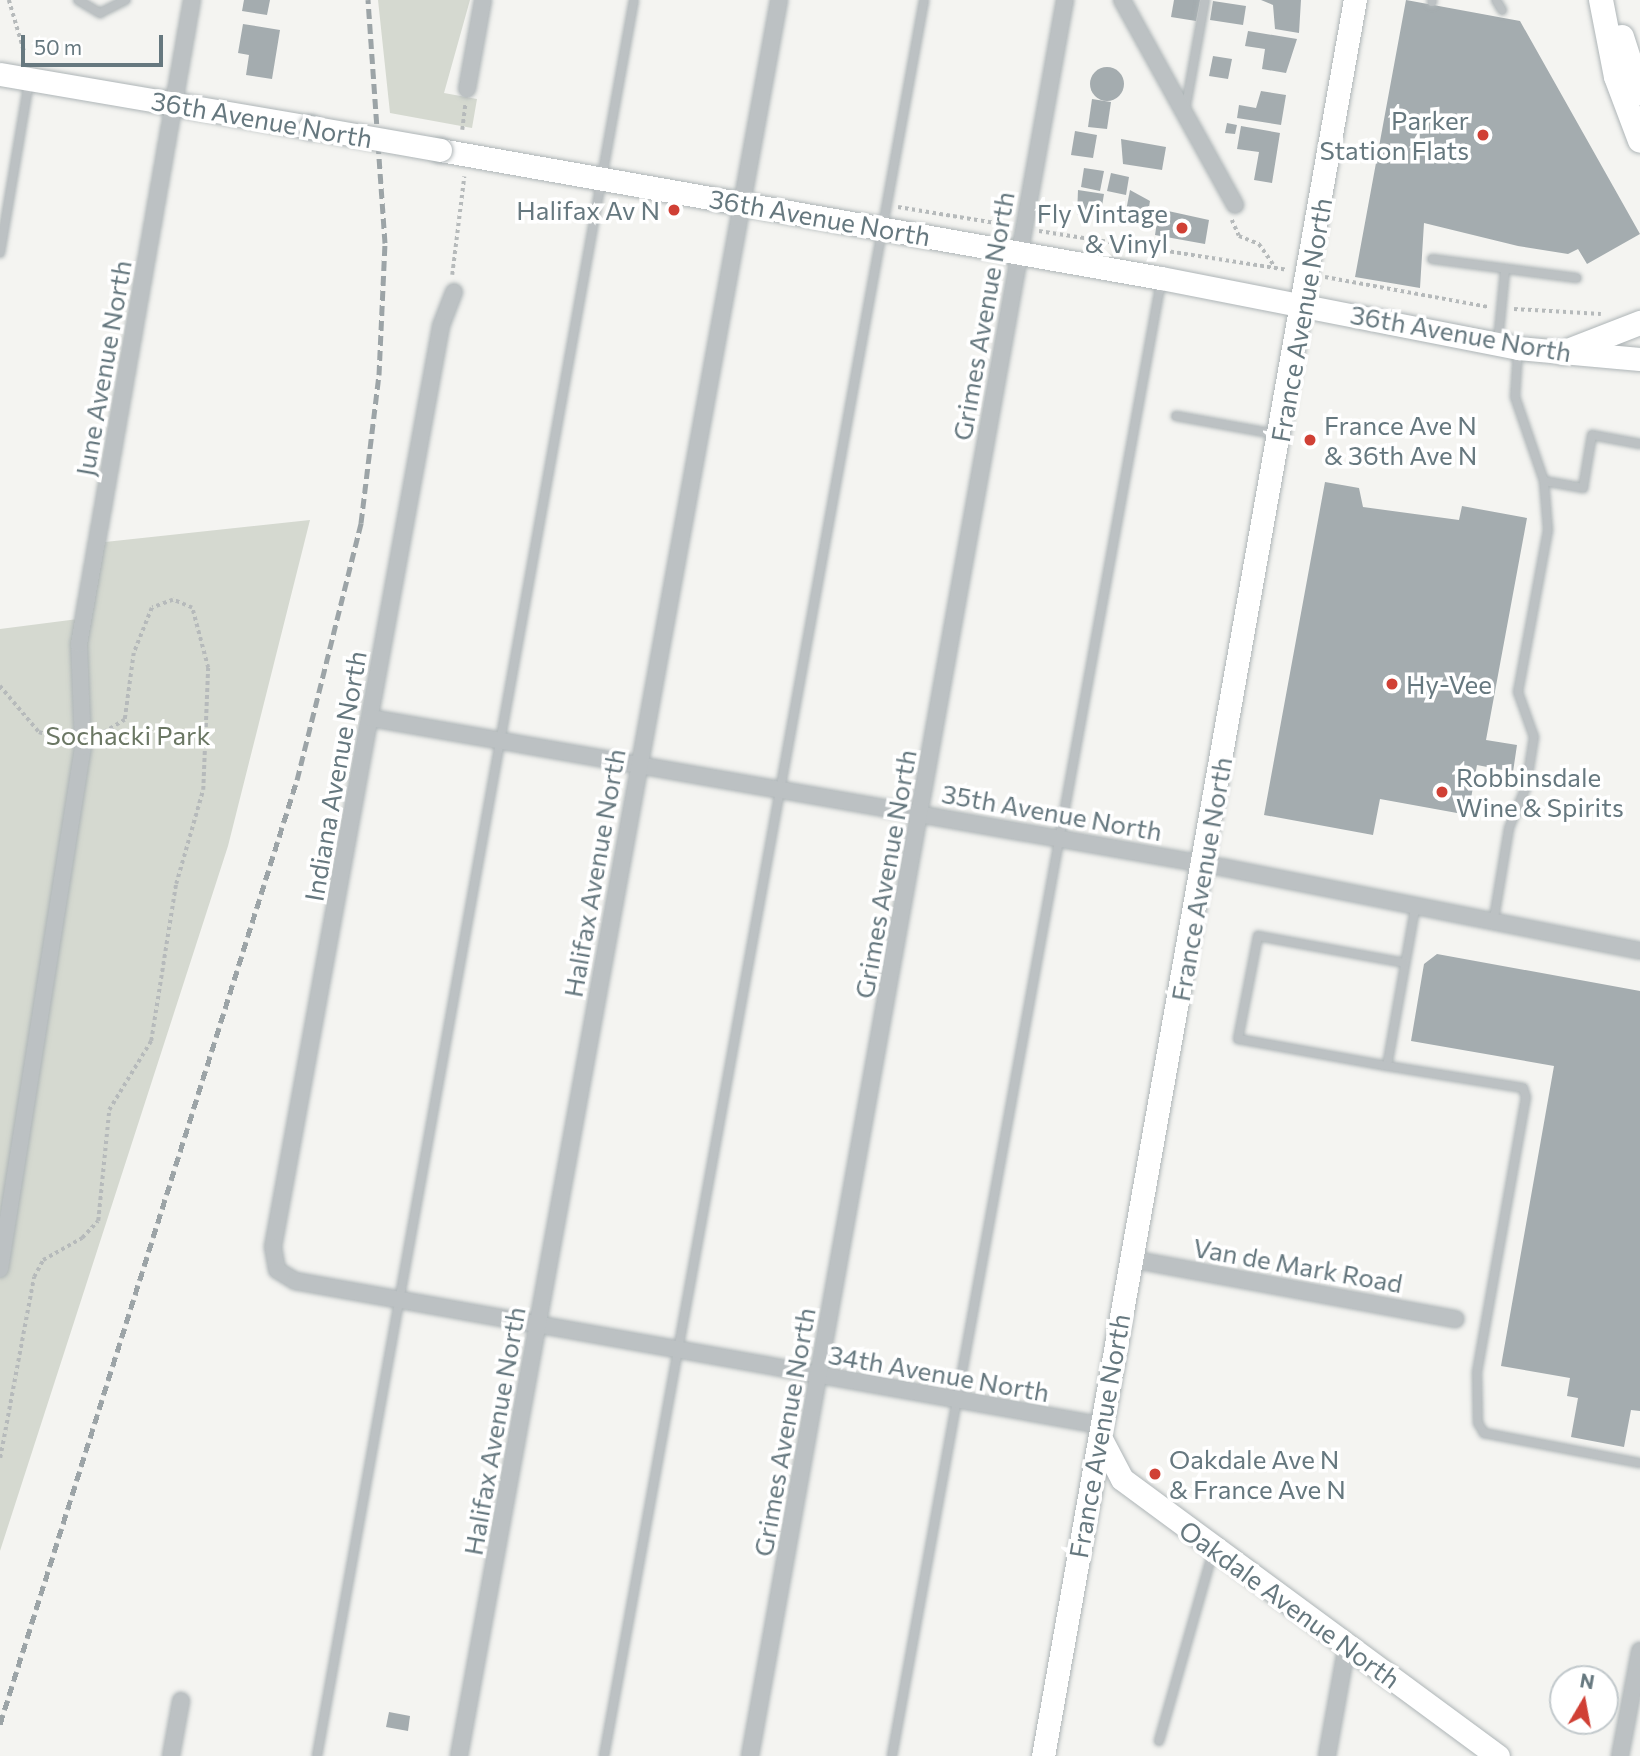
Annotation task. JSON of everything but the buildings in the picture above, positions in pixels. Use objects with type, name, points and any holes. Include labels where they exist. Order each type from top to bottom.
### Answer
[{"type":"main road","points":[[1601,0],[1616,76],[1640,141]]},
{"type":"main road","points":[[1611,0],[1640,93]]},
{"type":"main road","points":[[1563,353],[1640,323]]},
{"type":"street","name":"June Avenue North","points":[[0,1269],[83,747],[79,644],[176,104],[192,0]]},
{"type":"street","points":[[467,89],[483,0]]},
{"type":"street","name":"Halifax Avenue North","points":[[460,1756],[779,0]]},
{"type":"street","name":"Grimes Avenue North","points":[[750,1756],[1065,0]]},
{"type":"street","points":[[1122,0],[1235,205]]},
{"type":"street","name":"France Avenue North","points":[[1043,1756],[1281,435],[1354,0]]},
{"type":"street","name":"36th Avenue North","points":[[0,74],[1019,252],[1508,346],[1640,359]]},
{"type":"street","name":"Indiana Avenue North","points":[[277,1269],[273,1247],[442,326],[454,292]]},
{"type":"street","name":"35th Avenue North","points":[[370,718],[1205,864],[1415,909],[1640,951]]},
{"type":"street","name":"Van de Mark Road","points":[[1131,1259],[1455,1318]]},
{"type":"street","name":"34th Avenue North","points":[[277,1269],[295,1281],[959,1402],[1100,1431]]},
{"type":"street","name":"Oakdale Avenue North","points":[[1100,1431],[1122,1479],[1213,1552],[1347,1645],[1498,1756]]},
{"type":"street","points":[[1327,1756],[1347,1645]]},
{"type":"street","points":[[1620,1756],[1640,1651]]},
{"type":"street","points":[[171,1756],[181,1700]]},
{"type":"lane","points":[[78,0],[100,13],[126,0]]},
{"type":"lane","points":[[317,1756],[396,1299],[634,0]]},
{"type":"lane","points":[[604,1756],[675,1350],[924,0]]},
{"type":"lane","points":[[1184,114],[1205,0]]},
{"type":"lane","points":[[1496,0],[1502,10]]},
{"type":"lane","points":[[0,253],[30,79]]},
{"type":"lane","points":[[1432,259],[1505,271],[1577,278]]},
{"type":"lane","points":[[1493,924],[1509,828],[1526,787],[1534,737],[1518,692],[1548,530],[1544,481],[1515,397],[1508,346],[1499,308],[1505,271]]},
{"type":"lane","points":[[892,1756],[959,1402],[1161,278]]},
{"type":"lane","points":[[1176,416],[1281,435]]},
{"type":"lane","points":[[1544,481],[1583,488],[1592,435],[1640,444]]},
{"type":"lane","points":[[1387,1066],[1415,909]]},
{"type":"lane","points":[[1405,963],[1258,936],[1238,1039],[1523,1088],[1526,1097],[1477,1373],[1478,1423],[1484,1433],[1640,1463]]},
{"type":"lane","points":[[1159,1741],[1213,1552]]},
{"type":"path","points":[[9,0],[24,51]]},
{"type":"path","points":[[462,130],[467,89]]},
{"type":"path","points":[[454,292],[451,265],[464,177]]},
{"type":"path","points":[[887,205],[1002,224]]},
{"type":"path","points":[[1041,231],[1276,268],[1259,244],[1239,236]]},
{"type":"path","points":[[1327,278],[1415,298],[1499,308],[1607,313]]},
{"type":"path","points":[[0,686],[39,732],[83,747],[125,720],[134,653],[152,608],[173,600],[192,608],[208,668],[203,790],[177,884],[151,1041],[109,1110],[98,1221],[82,1238],[43,1261],[34,1277],[0,1458]]},
{"type":"green space","points":[[378,0],[470,0],[444,93],[477,99],[472,128],[390,113]]},
{"type":"green space","name":"Sochacki Park","points":[[310,520],[228,846],[0,1551],[0,629],[78,619],[93,592],[105,542]]},
{"type":"railway","points":[[0,1724],[297,780],[361,523],[379,375],[385,243],[368,0]]},
{"type":"place","name":"Parker Station Flats","points":[[1483,135]]},
{"type":"place","name":"Halifax Av N","points":[[674,210]]},
{"type":"place","name":"Fly Vintage & Vinyl","points":[[1182,228]]},
{"type":"place","name":"France Ave N & 36th Ave N","points":[[1310,440]]},
{"type":"place","name":"Hy-Vee","points":[[1392,684]]},
{"type":"place","name":"Robbinsdale Wine & Spirits","points":[[1442,792]]},
{"type":"place","name":"Oakdale Ave N & France Ave N","points":[[1155,1474]]}]
